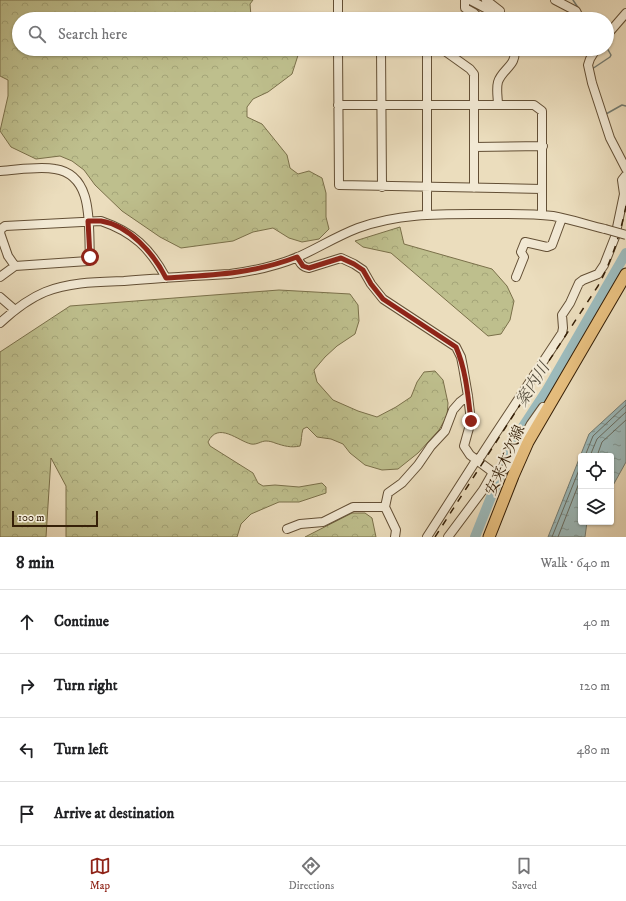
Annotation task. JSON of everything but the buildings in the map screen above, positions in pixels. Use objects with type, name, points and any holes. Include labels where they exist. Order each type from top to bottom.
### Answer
[{"type":"main road","name":"安来木次線","points":[[489,537],[525,449],[626,274]]},
{"type":"street","points":[[338,0],[338,12]]},
{"type":"street","points":[[464,0],[465,8],[472,12]]},
{"type":"street","points":[[486,0],[502,12]]},
{"type":"street","points":[[555,0],[576,12]]},
{"type":"street","points":[[475,1],[494,12]]},
{"type":"street","points":[[614,27],[626,13]]},
{"type":"street","points":[[338,56],[339,185],[542,189]]},
{"type":"street","points":[[381,56],[382,187]]},
{"type":"street","points":[[427,56],[427,214]]},
{"type":"street","points":[[452,56],[470,69],[474,74],[474,188]]},
{"type":"street","points":[[498,105],[498,81],[513,62],[514,56]]},
{"type":"street","points":[[592,56],[589,69],[610,138],[626,169]]},
{"type":"street","points":[[338,105],[534,105],[542,111],[542,215]]},
{"type":"street","points":[[474,147],[543,146]]},
{"type":"street","points":[[0,171],[48,168],[57,169],[69,174],[80,183],[86,197],[90,257],[88,261],[15,266],[0,276]]},
{"type":"street","points":[[428,537],[477,460],[562,333],[562,316],[579,283],[596,275],[602,270],[615,237],[624,194],[622,180],[626,175]]},
{"type":"street","points":[[0,323],[15,310],[46,292],[66,286],[230,274],[252,271],[280,264],[345,234],[371,224],[402,217],[427,214],[542,215],[562,218],[626,235]]},
{"type":"street","points":[[516,277],[524,257],[521,252],[525,242],[547,247],[552,245],[562,218]]},
{"type":"street","points":[[15,266],[8,256],[0,233],[1,229],[5,226],[101,221],[116,226],[140,242],[166,278]]},
{"type":"street","points":[[297,257],[305,268],[341,258],[354,264],[363,270],[371,284],[383,299],[456,347],[461,357],[471,421],[464,446],[470,455],[494,473]]},
{"type":"street","points":[[0,297],[15,310]]},
{"type":"street","points":[[396,537],[396,530],[385,507],[388,493],[402,483],[418,465],[431,446],[445,431],[453,410],[468,396]]},
{"type":"street","points":[[448,537],[494,473],[504,470],[508,466],[531,424],[545,404],[552,400]]},
{"type":"street","points":[[287,529],[300,524],[323,522],[353,507],[385,507]]},
{"type":"green space","points":[[0,0],[253,0],[250,4],[251,12],[12,12],[12,56],[298,56],[292,74],[268,92],[253,99],[247,107],[247,117],[262,124],[287,155],[290,168],[298,174],[309,171],[322,178],[326,193],[326,217],[329,229],[319,239],[302,242],[289,238],[273,228],[253,232],[233,241],[181,248],[160,237],[122,211],[95,185],[84,170],[72,161],[60,156],[36,159],[11,147],[0,131],[8,96],[8,80],[0,76]]},
{"type":"green space","points":[[400,227],[404,244],[492,269],[507,286],[514,301],[510,320],[501,334],[488,336],[391,253],[363,247],[355,241]]},
{"type":"green space","points":[[279,290],[350,294],[358,305],[359,321],[355,334],[337,346],[314,370],[317,382],[333,400],[358,411],[377,417],[411,397],[417,382],[424,372],[435,371],[443,380],[448,403],[447,416],[439,430],[418,453],[398,469],[382,470],[365,465],[350,453],[343,444],[331,439],[317,437],[307,427],[303,429],[300,446],[294,447],[267,441],[251,444],[228,434],[217,433],[212,436],[208,442],[210,446],[253,473],[258,483],[263,486],[275,485],[299,487],[322,483],[326,487],[326,493],[299,502],[279,502],[251,514],[241,524],[237,537],[66,537],[66,486],[51,458],[46,537],[0,537],[0,352],[70,306]]},
{"type":"green space","points":[[352,513],[365,513],[372,518],[376,537],[305,537]]},
{"type":"water","points":[[626,400],[626,462],[614,484],[614,453],[581,453],[589,434]]},
{"type":"water","points":[[578,462],[578,525],[587,525],[585,537],[548,537]]},
{"type":"waterway","points":[[573,0],[579,9]]},
{"type":"waterway","points":[[592,69],[610,56]]},
{"type":"waterway","points":[[606,114],[622,105],[626,106]]},
{"type":"waterway","name":"案内川","points":[[475,537],[513,442],[547,390],[626,253]]},
{"type":"railway","points":[[435,537],[598,286],[615,247],[626,206]]},
{"type":"route","points":[[90,257],[88,221],[101,221],[116,226],[131,235],[140,242],[150,254],[166,278],[230,274],[252,271],[280,264],[297,257],[305,268],[309,268],[341,258],[363,270],[371,284],[383,299],[437,336],[456,347],[461,357],[471,421]]}]
